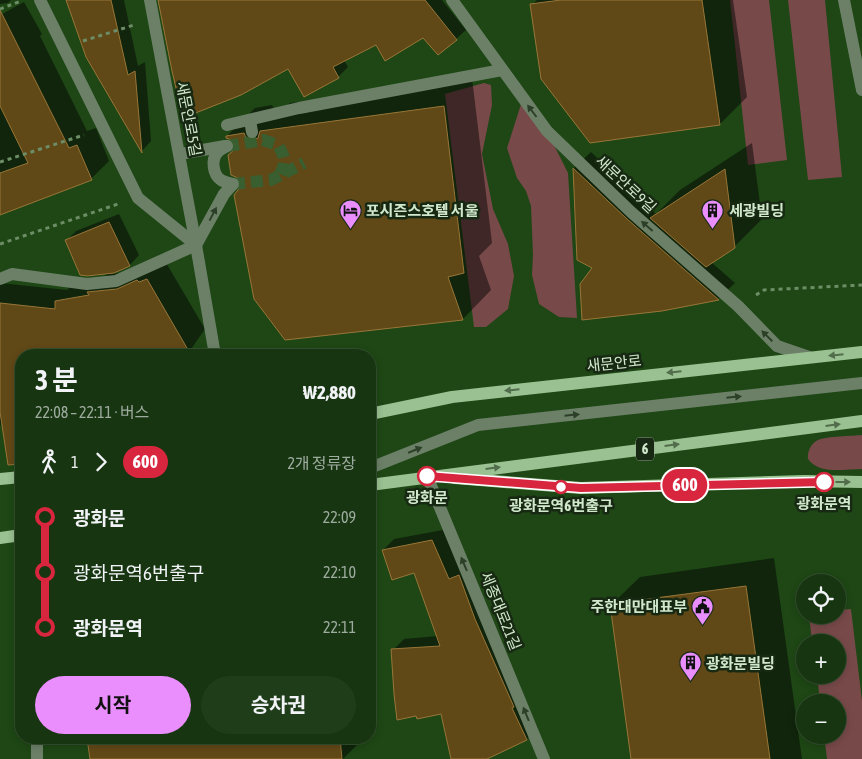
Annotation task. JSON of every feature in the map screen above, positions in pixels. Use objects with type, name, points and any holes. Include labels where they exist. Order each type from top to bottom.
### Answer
[{"type":"main road","name":"새문안로","points":[[376,413],[452,397],[862,352]]},
{"type":"main road","name":"6","points":[[376,484],[862,421]]},
{"type":"main road","points":[[427,476],[581,488],[804,481],[862,482]]},
{"type":"main road","points":[[0,479],[15,477]]},
{"type":"main road","points":[[0,538],[15,536]]},
{"type":"street","points":[[40,0],[138,198],[196,245]]},
{"type":"street","name":"새문안로5길","points":[[150,0],[180,154],[214,349]]},
{"type":"street","name":"새문안로9길","points":[[452,0],[547,131],[631,212],[738,306],[777,346],[809,358]]},
{"type":"street","points":[[844,0],[862,90]]},
{"type":"street","points":[[227,125],[251,126],[299,108],[502,70]]},
{"type":"street","points":[[0,279],[12,274],[87,284],[116,281],[196,245],[224,194],[233,184],[217,177],[214,168],[216,154],[227,146],[180,154]]},
{"type":"street","points":[[376,466],[478,425],[862,382]]},
{"type":"street","name":"세종대로21길","points":[[427,476],[544,759]]},
{"type":"street","points":[[37,744],[37,759]]},
{"type":"path","points":[[0,9],[25,0]]},
{"type":"path","points":[[63,47],[154,19]]},
{"type":"path","points":[[0,162],[104,128]]},
{"type":"path","points":[[0,244],[138,198]]},
{"type":"path","points":[[738,306],[764,290],[862,285]]},
{"type":"shaded area","points":[[730,0],[769,0],[787,160],[748,165]]},
{"type":"shaded area","points":[[788,0],[825,0],[842,177],[808,180]]},
{"type":"shaded area","points":[[484,83],[491,85],[492,105],[482,154],[493,209],[508,244],[514,276],[508,309],[486,327],[474,327],[445,94]]},
{"type":"shaded area","points":[[523,98],[547,131],[568,173],[577,318],[559,317],[539,304],[532,275],[531,206],[526,191],[517,178],[507,148]]},
{"type":"shaded area","points":[[862,435],[862,469],[825,469],[813,464],[808,459],[810,448],[818,440]]},
{"type":"shaded area","points":[[846,609],[851,609],[862,701],[862,759],[827,759],[825,744],[846,744],[846,694],[819,694],[818,684],[846,684],[846,634],[811,634],[810,624],[846,624]]},
{"type":"building","points":[[66,0],[111,0],[128,75],[135,71],[142,153],[86,57]]},
{"type":"building","points":[[158,0],[425,0],[457,40],[438,55],[423,38],[385,61],[376,45],[333,67],[339,78],[304,97],[288,69],[241,95],[183,118]]},
{"type":"building","points":[[561,0],[702,0],[720,125],[590,143],[541,79],[530,4]]},
{"type":"building","points":[[0,10],[69,148],[77,145],[92,180],[0,215],[0,173],[28,163],[0,106]]},
{"type":"building","name":"포시즌스호텔 서울","points":[[444,106],[464,273],[448,277],[463,320],[285,340],[254,299],[234,195],[241,186],[241,182],[238,178],[231,175],[228,155],[234,150],[235,145],[234,141],[226,138],[226,136],[244,133],[246,138],[253,140],[258,138],[260,131]]},
{"type":"building","points":[[573,168],[626,218],[719,300],[662,311],[582,320],[580,284],[592,268],[577,260]]},
{"type":"building","name":"세광빌딩","points":[[725,169],[735,248],[706,267],[650,218]]},
{"type":"building","points":[[109,222],[130,266],[114,273],[80,275],[65,240]]},
{"type":"building","points":[[147,279],[188,349],[15,349],[15,464],[8,465],[0,412],[0,303],[55,309],[55,301],[89,295],[87,292],[117,289],[137,280],[139,282]]},
{"type":"building","points":[[432,540],[449,579],[459,575],[475,619],[527,740],[487,759],[451,759],[441,714],[417,719],[416,716],[397,720],[391,649],[440,646],[414,573],[392,580],[382,550]]},
{"type":"building","name":"광화문빌딩","points":[[746,586],[770,759],[631,759],[610,604]]},
{"type":"building","points":[[88,744],[341,744],[342,759],[90,759]]},
{"type":"tunnel","points":[[227,146],[263,140],[278,145],[284,160],[284,166],[280,174]]},
{"type":"tunnel","points":[[233,184],[271,180],[304,163]]},
{"type":"bus line","name":"600","points":[[427,476],[581,488],[824,482]]},
{"type":"place","name":"포시즌스호텔 서울","points":[[350,229]]},
{"type":"place","name":"세광빌딩","points":[[713,229]]},
{"type":"place","name":"광화문","points":[[427,476]]},
{"type":"place","name":"광화문역","points":[[824,482]]},
{"type":"place","name":"광화문역6번출구","points":[[561,487]]},
{"type":"place","name":"주한대만대표부","points":[[703,625]]},
{"type":"place","name":"광화문빌딩","points":[[690,682]]}]
